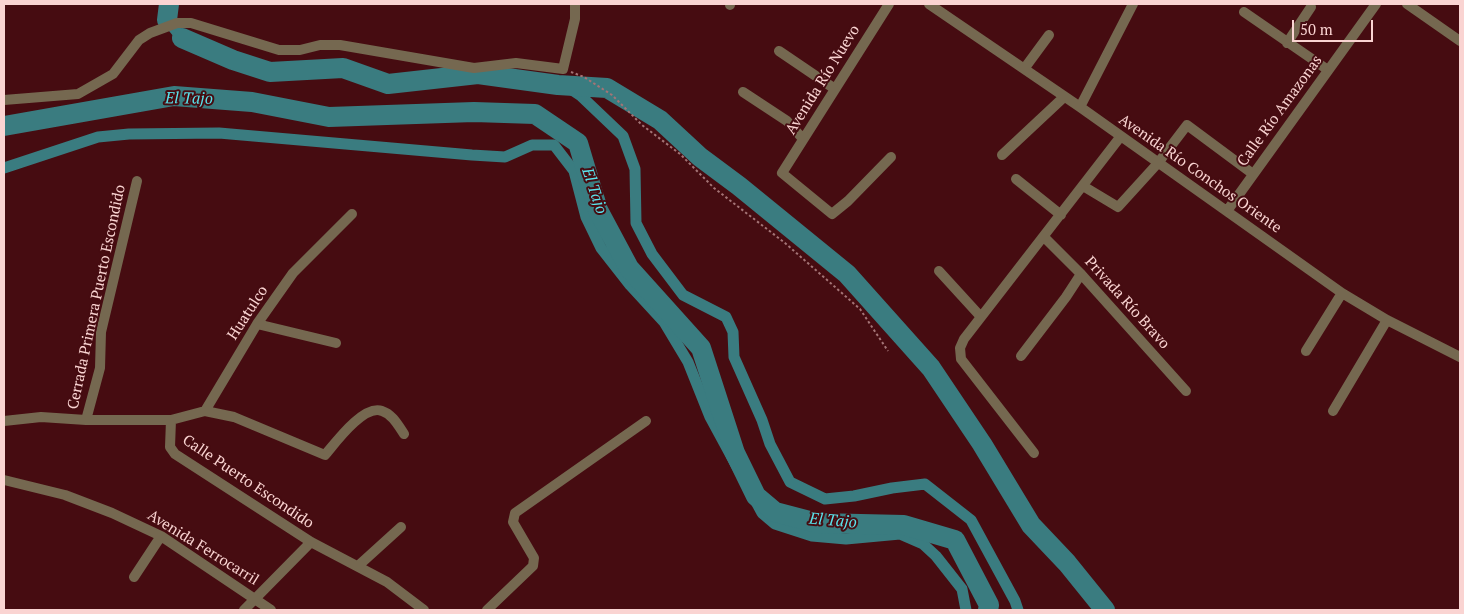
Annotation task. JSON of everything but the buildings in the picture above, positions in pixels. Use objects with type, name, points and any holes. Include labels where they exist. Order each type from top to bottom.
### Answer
[{"type":"street","points":[[4,100],[78,94],[113,74],[139,40],[150,33],[177,23],[191,23],[279,50],[300,50],[320,45],[340,45],[474,68],[516,63],[563,69],[575,19],[574,4]]},
{"type":"street","name":"Avenida Río Nuevo","points":[[889,4],[782,173],[832,214],[848,201],[891,157]]},
{"type":"street","name":"Avenida Río Conchos Oriente","points":[[929,4],[1080,107],[1342,293],[1387,320],[1460,357]]},
{"type":"street","points":[[1080,107],[1133,4]]},
{"type":"street","name":"Calle Río Amazonas","points":[[1227,211],[1376,4]]},
{"type":"street","points":[[1407,4],[1460,41]]},
{"type":"street","points":[[1288,43],[1311,7]]},
{"type":"street","points":[[1244,12],[1328,70]]},
{"type":"street","points":[[1024,69],[1048,35]]},
{"type":"street","points":[[779,51],[835,89]]},
{"type":"street","points":[[743,92],[787,121],[803,139]]},
{"type":"street","points":[[1002,155],[1064,96]]},
{"type":"street","points":[[1083,186],[1118,207],[1188,125],[1253,174]]},
{"type":"street","points":[[1034,453],[961,359],[960,348],[964,339],[1121,136]]},
{"type":"street","points":[[1016,179],[1061,215]]},
{"type":"street","name":"Cerrada Primera Puerto Escondido","points":[[86,420],[100,368],[102,332],[137,181]]},
{"type":"street","name":"Huatulco","points":[[206,411],[257,324],[293,273],[352,214]]},
{"type":"street","name":"Privada Río Bravo","points":[[1044,237],[1081,274],[1186,391]]},
{"type":"street","points":[[939,271],[981,317]]},
{"type":"street","points":[[1021,356],[1081,274]]},
{"type":"street","points":[[1306,350],[1342,293]]},
{"type":"street","points":[[1333,411],[1387,320]]},
{"type":"street","points":[[257,324],[336,343]]},
{"type":"street","points":[[170,420],[206,411],[234,417],[324,455],[363,414],[375,409],[384,411],[393,418],[404,434]]},
{"type":"street","name":"Calle Puerto Escondido","points":[[4,421],[42,417],[86,420],[170,420],[170,447],[175,454],[311,542],[387,582],[424,610]]},
{"type":"street","points":[[487,610],[533,566],[534,558],[513,522],[515,513],[646,421]]},
{"type":"street","name":"Avenida Ferrocarril","points":[[4,480],[65,495],[112,513],[161,536],[271,610]]},
{"type":"street","points":[[358,566],[401,527]]},
{"type":"street","points":[[134,577],[161,536]]},
{"type":"street","points":[[244,610],[311,542]]},
{"type":"path","points":[[563,69],[584,77],[612,95],[642,125],[680,154],[714,188],[785,243],[860,309],[888,351]]},
{"type":"waterway","points":[[167,20],[169,4]]},
{"type":"waterway","points":[[167,20],[182,38]]},
{"type":"waterway","points":[[182,38],[233,60],[270,72],[343,68],[388,84],[478,74],[558,85],[607,88],[660,120],[700,157],[739,186],[847,274],[931,368],[982,444],[1031,525],[1067,563],[1105,610]]},
{"type":"waterway","points":[[566,86],[581,96],[623,136],[635,169],[636,223],[652,254],[683,295],[726,317],[733,332],[734,357],[762,420],[770,444],[790,482],[825,499],[925,484],[971,520],[1015,601],[1018,610]]},
{"type":"waterway","name":"El Tajo","points":[[4,126],[174,96],[252,102],[329,117],[474,112],[535,114],[578,143],[598,210],[629,268],[701,348],[735,453],[756,496],[775,512],[817,523],[904,525],[955,540],[989,605],[988,610]]},
{"type":"waterway","points":[[4,168],[98,137],[129,134],[219,133],[505,157],[532,145],[554,145],[574,171],[586,217],[601,248],[630,285],[664,322],[688,362],[710,417],[762,513],[775,524],[812,536],[846,539],[900,534],[923,544],[936,556],[962,589],[966,610]]}]
